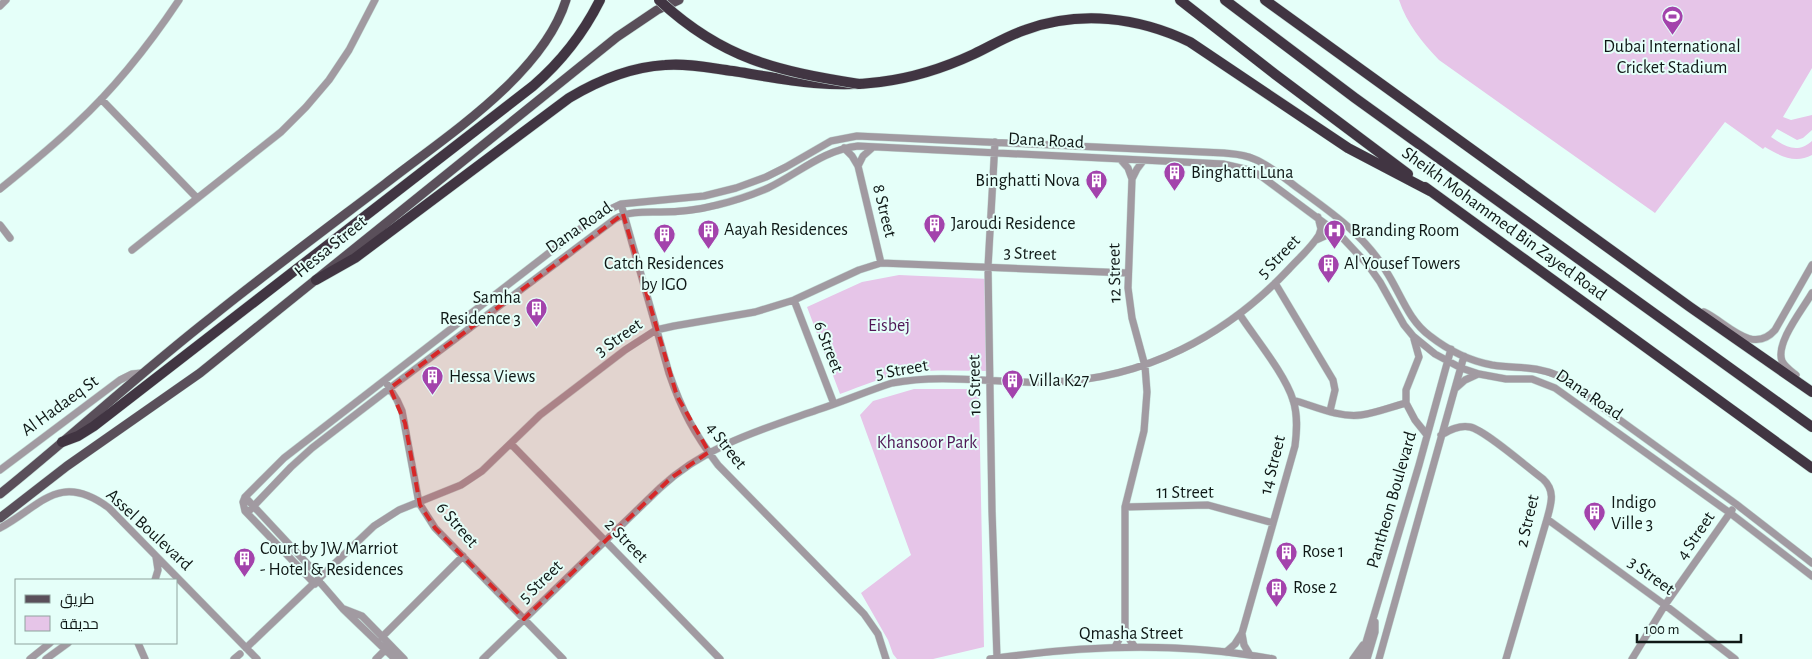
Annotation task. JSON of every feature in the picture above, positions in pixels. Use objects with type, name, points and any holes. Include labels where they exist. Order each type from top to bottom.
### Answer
[{"type":"highway","points":[[62,442],[78,436],[94,426],[533,86],[550,72],[574,44],[590,20],[600,0]]},
{"type":"highway","points":[[659,0],[689,26],[708,39],[750,59],[794,73],[859,84]]},
{"type":"highway","name":"Sheikh Mohammed Bin Zayed Road","points":[[1180,0],[1430,191],[1812,468]]},
{"type":"highway","name":"Sheikh Mohammed Bin Zayed Road","points":[[1225,0],[1355,98],[1812,427]]},
{"type":"highway","points":[[1265,0],[1690,307],[1812,392]]},
{"type":"highway","points":[[1275,0],[1308,30]]},
{"type":"highway","points":[[316,280],[355,258],[569,98],[615,75],[665,65],[698,66],[810,83],[859,84],[900,79],[940,68],[1008,37],[1043,24],[1062,20],[1118,19],[1137,22],[1173,34],[1190,42],[1266,91],[1348,148],[1430,191]]},
{"type":"highway","points":[[1711,321],[1742,349],[1812,399]]},
{"type":"main road","name":"Hessa Street","points":[[0,494],[141,373],[463,123],[509,84],[539,52],[557,22],[566,0]]},
{"type":"main road","name":"Hessa Street","points":[[0,518],[67,466],[200,372],[617,36],[656,10],[679,0]]},
{"type":"street","points":[[0,6],[6,0]]},
{"type":"street","points":[[0,189],[60,139],[101,99],[138,57],[179,0]]},
{"type":"street","points":[[132,250],[280,132],[314,98],[349,50],[375,0]]},
{"type":"street","points":[[101,99],[196,198]]},
{"type":"street","name":"Dana Road","points":[[245,497],[284,458],[384,379],[598,215],[621,204],[682,199],[725,192],[766,177],[823,144],[849,136],[995,142],[1224,153],[1239,154],[1253,158],[1267,166],[1354,232],[1372,250],[1387,271],[1404,306],[1420,327],[1436,340],[1464,356],[1492,365],[1533,368],[1559,376],[1736,504],[1812,563]]},
{"type":"street","name":"10 Street","points":[[995,142],[988,267],[995,659]]},
{"type":"street","name":"Dana Road","points":[[247,513],[298,461],[390,388],[605,225],[623,214],[688,210],[716,206],[768,187],[832,152],[858,146],[1223,164],[1249,170],[1273,184],[1339,234],[1368,265],[1380,282],[1396,314],[1413,336],[1424,346],[1447,362],[1479,374],[1506,379],[1532,379],[1556,388],[1730,513],[1812,576]]},
{"type":"street","name":"8 Street","points":[[844,148],[858,166],[881,263]]},
{"type":"street","name":"8 Street","points":[[858,166],[863,156],[872,148]]},
{"type":"street","points":[[1121,160],[1128,168],[1132,179]]},
{"type":"street","name":"12 Street","points":[[1126,628],[1125,507],[1144,431],[1147,392],[1145,366],[1132,318],[1128,273],[1132,179],[1144,160]]},
{"type":"street","name":"4 Street","points":[[621,204],[656,330],[677,396],[698,438],[718,465],[864,614],[878,634],[886,659]]},
{"type":"street","name":"5 Street","points":[[1316,240],[1321,229],[1318,217]]},
{"type":"street","points":[[0,225],[10,238]]},
{"type":"street","name":"5 Street","points":[[483,659],[671,478],[694,460],[709,452],[743,437],[878,388],[907,380],[948,378],[1030,382],[1072,380],[1115,374],[1145,366],[1185,349],[1240,315],[1275,283],[1316,240],[1327,234],[1339,234]]},
{"type":"street","name":"3 Street","points":[[246,648],[374,526],[399,510],[472,479],[540,415],[625,350],[656,330],[755,312],[794,300],[859,270],[881,263],[1128,273]]},
{"type":"street","points":[[1690,307],[1715,318],[1745,338],[1756,340],[1767,338],[1776,330],[1812,265]]},
{"type":"street","points":[[1275,283],[1333,380],[1335,390],[1330,411]]},
{"type":"street","points":[[1812,293],[1783,340],[1780,350],[1785,366],[1812,387]]},
{"type":"street","points":[[1796,294],[1807,301]]},
{"type":"street","name":"6 Street","points":[[794,300],[834,404]]},
{"type":"street","name":"14 Street","points":[[1226,652],[1235,644],[1242,633],[1295,446],[1297,430],[1293,400],[1284,380],[1240,315]]},
{"type":"street","points":[[1413,336],[1419,351],[1419,358],[1406,390],[1406,403],[1415,420],[1427,435]]},
{"type":"street","name":"Pantheon Boulevard","points":[[1361,659],[1451,349]]},
{"type":"street","name":"Pantheon Boulevard","points":[[1380,657],[1464,356]]},
{"type":"street","name":"Al Hadaeq St","points":[[0,470],[120,380],[132,374],[141,373]]},
{"type":"street","points":[[1454,391],[1465,380],[1479,374]]},
{"type":"street","name":"6 Street","points":[[384,379],[398,402],[405,423],[419,503],[435,528],[563,659]]},
{"type":"street","points":[[1293,400],[1347,415],[1362,415],[1406,403]]},
{"type":"street","name":"2 Street","points":[[1441,435],[1456,428],[1476,429],[1543,479],[1551,490],[1552,497],[1547,519],[1506,659]]},
{"type":"street","name":"2 Street","points":[[510,444],[720,659]]},
{"type":"street","name":"Assel Boulevard","points":[[0,528],[45,498],[58,493],[85,494],[98,500],[109,508],[257,659]]},
{"type":"street","points":[[245,497],[311,568],[318,572],[327,572]]},
{"type":"street","points":[[245,497],[243,505],[247,513],[394,659]]},
{"type":"street","name":"4 Street","points":[[1632,659],[1665,605],[1736,504]]},
{"type":"street","name":"11 Street","points":[[1125,507],[1208,505],[1273,523]]},
{"type":"street","name":"3 Street","points":[[1547,519],[1665,605],[1735,659]]},
{"type":"street","points":[[155,555],[158,562],[155,579]]},
{"type":"street","points":[[382,637],[463,556]]},
{"type":"street","points":[[178,585],[185,585]]},
{"type":"street","points":[[343,608],[362,616],[404,659]]},
{"type":"street","points":[[1367,659],[1375,632],[1374,616]]},
{"type":"street","points":[[1126,628],[1127,635],[1134,646]]},
{"type":"street","points":[[1115,647],[1126,628]]},
{"type":"street","points":[[1242,633],[1244,645],[1250,654]]},
{"type":"street","points":[[1352,659],[1366,641]]},
{"type":"street","points":[[30,659],[49,644]]},
{"type":"street","points":[[46,659],[67,644]]},
{"type":"street","points":[[138,644],[145,659]]},
{"type":"street","name":"Qmasha Street","points":[[995,659],[1079,649],[1134,646],[1250,654],[1273,659]]},
{"type":"street","points":[[376,659],[385,650]]},
{"type":"highlighted area","points":[[623,214],[677,396],[709,452],[671,478],[524,619],[435,528],[420,505],[405,423],[390,388]]},
{"type":"green space","points":[[1399,0],[1812,0],[1812,68],[1783,117],[1791,120],[1812,115],[1812,130],[1803,138],[1797,140],[1777,129],[1771,137],[1792,148],[1807,145],[1812,141],[1812,155],[1806,158],[1794,159],[1782,156],[1765,147],[1763,149],[1725,122],[1655,213],[1439,60],[1406,17]]},
{"type":"green space","name":"Eisbej","points":[[899,275],[989,279],[989,371],[938,371],[898,374],[840,394],[807,307],[862,282]]},
{"type":"green space","name":"Khansoor Park","points":[[914,389],[967,389],[979,398],[984,647],[933,659],[897,659],[861,593],[911,555],[860,415],[873,401]]},
{"type":"place","name":"Dubai International Cricket Stadium","points":[[1672,36]]},
{"type":"place","name":"Binghatti Luna","points":[[1175,192]]},
{"type":"place","name":"Binghatti Nova","points":[[1096,200]]},
{"type":"place","name":"Jaroudi Residence","points":[[935,243]]},
{"type":"place","name":"Aayah Residences","points":[[708,249]]},
{"type":"place","name":"Branding Room","points":[[1335,250]]},
{"type":"place","name":"Catch Residences by IGO","points":[[664,253]]},
{"type":"place","name":"Al Yousef Towers","points":[[1328,283]]},
{"type":"place","name":"Samha Residence 3","points":[[537,327]]},
{"type":"place","name":"Hessa Views","points":[[433,396]]},
{"type":"place","name":"Villa K27","points":[[1013,400]]},
{"type":"place","name":"Indigo Ville 3","points":[[1595,532]]},
{"type":"place","name":"Rose 1","points":[[1286,571]]},
{"type":"place","name":"Court by JW Marriot - Hotel & Residences","points":[[244,578]]},
{"type":"place","name":"Rose 2","points":[[1277,607]]}]
